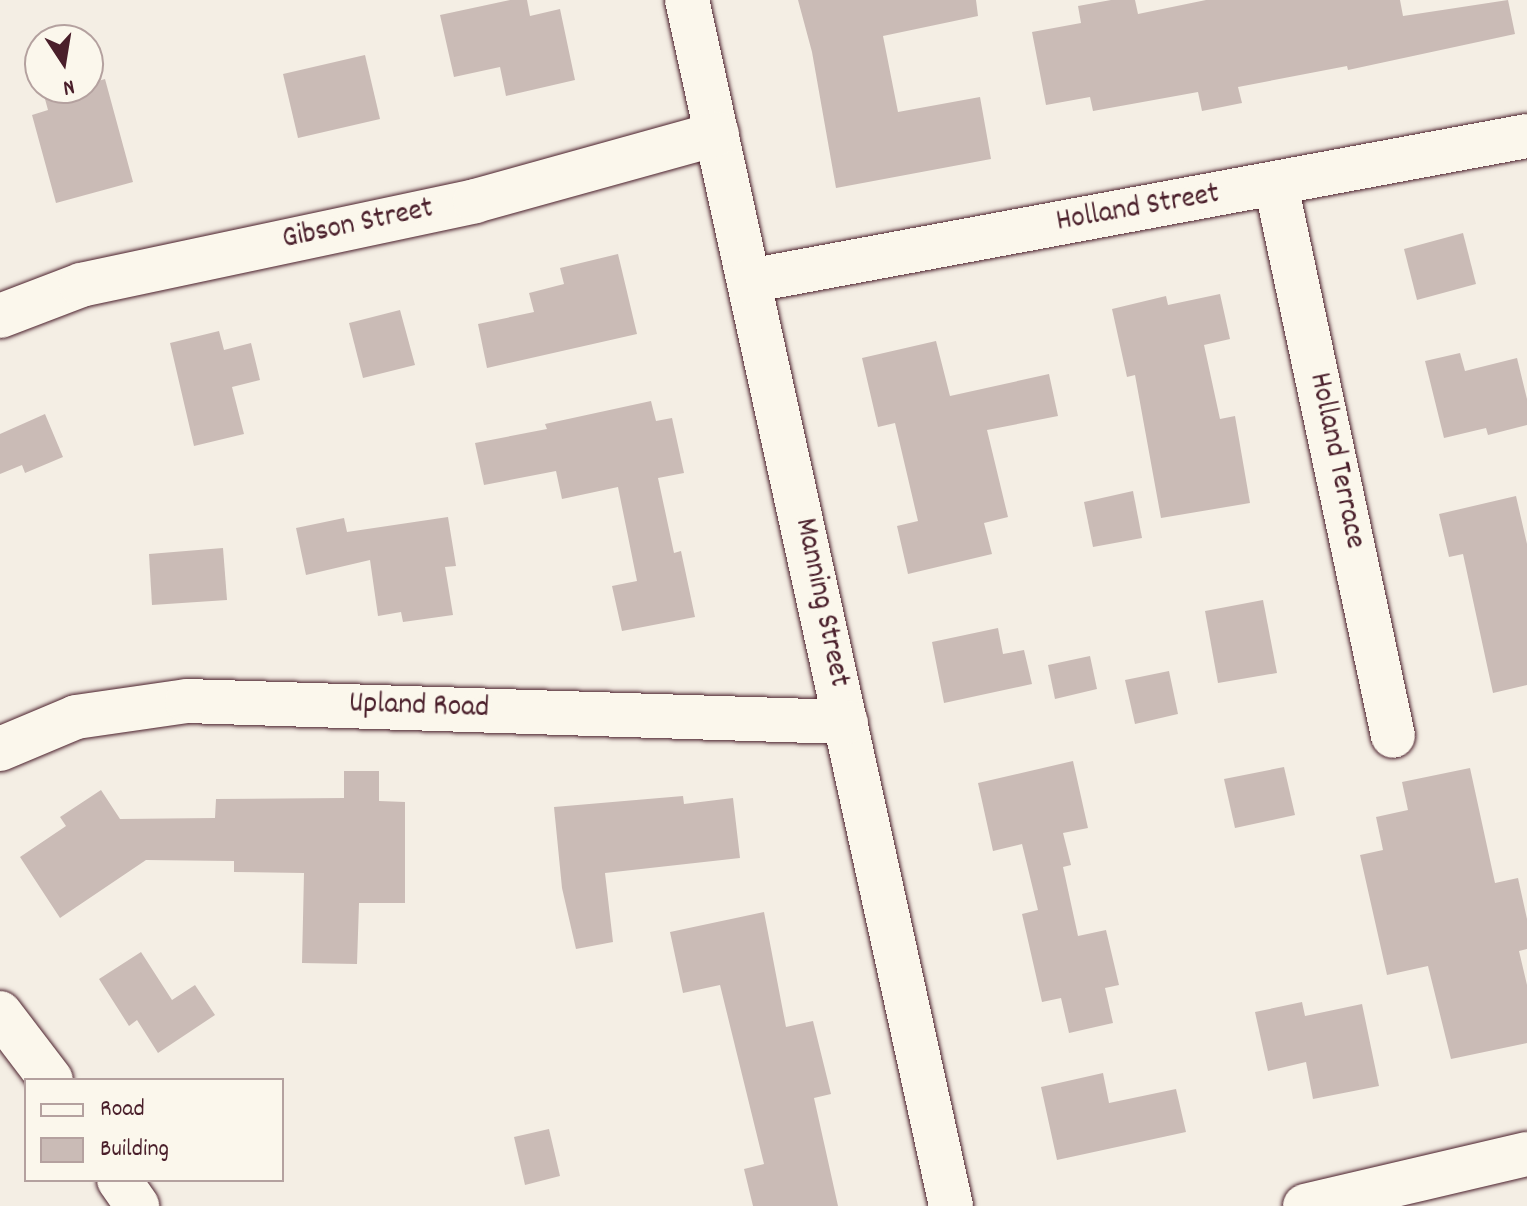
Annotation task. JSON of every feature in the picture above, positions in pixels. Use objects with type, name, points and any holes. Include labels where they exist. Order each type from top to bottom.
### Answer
[{"type":"street","name":"Manning Street","points":[[687,0],[951,1206]]},
{"type":"street","name":"Gibson Street","points":[[0,316],[81,285],[475,201],[717,134]]},
{"type":"street","name":"Holland Street","points":[[749,281],[1527,136]]},
{"type":"street","name":"Holland Terrace","points":[[1276,185],[1393,736]]},
{"type":"street","name":"Upland Road","points":[[0,749],[76,717],[187,701],[846,722]]},
{"type":"street","points":[[0,1013],[49,1078]]},
{"type":"street","points":[[1305,1206],[1527,1154]]},
{"type":"street","points":[[120,1182],[137,1206]]},
{"type":"building","points":[[510,0],[527,0],[530,16],[560,9],[575,80],[506,96],[500,67],[454,77],[440,15]]},
{"type":"building","points":[[798,0],[976,0],[978,16],[883,36],[898,112],[980,97],[991,159],[836,188],[812,52]]},
{"type":"building","points":[[1111,0],[1135,0],[1138,14],[1206,0],[1400,0],[1403,16],[1508,0],[1515,34],[1348,70],[1347,66],[1238,87],[1242,103],[1202,111],[1198,92],[1093,111],[1090,97],[1046,105],[1032,32],[1081,23],[1078,6]]},
{"type":"building","points":[[365,55],[380,119],[298,138],[283,74]]},
{"type":"building","points":[[104,79],[133,182],[56,203],[32,115],[48,110],[46,104],[104,104]]},
{"type":"building","points":[[1463,233],[1476,284],[1417,300],[1404,249]]},
{"type":"building","points":[[618,254],[637,334],[487,368],[478,324],[534,312],[529,293],[564,284],[560,268]]},
{"type":"building","points":[[1220,294],[1230,339],[1204,345],[1220,419],[1235,416],[1250,503],[1161,518],[1135,375],[1127,377],[1112,309],[1166,296],[1168,305]]},
{"type":"building","points":[[400,310],[415,365],[363,378],[349,323]]},
{"type":"building","points":[[219,331],[224,350],[251,343],[260,380],[232,387],[244,434],[194,446],[170,343]]},
{"type":"building","points":[[936,341],[950,396],[1049,374],[1058,416],[987,430],[1008,517],[984,523],[992,554],[908,574],[897,526],[918,521],[895,423],[878,427],[862,358]]},
{"type":"building","points":[[1460,353],[1465,371],[1517,358],[1527,399],[1527,425],[1488,435],[1486,428],[1444,438],[1425,361]]},
{"type":"building","points":[[651,401],[656,421],[672,418],[684,473],[658,478],[674,553],[681,551],[695,617],[622,631],[612,586],[637,581],[618,487],[562,499],[556,471],[484,485],[475,443],[547,429],[545,424]]},
{"type":"building","points":[[45,414],[63,457],[25,473],[22,465],[0,474],[0,434]]},
{"type":"building","points":[[1133,491],[1142,538],[1093,547],[1084,502]]},
{"type":"building","points":[[1516,496],[1527,544],[1527,685],[1493,693],[1463,554],[1449,557],[1439,514]]},
{"type":"building","points":[[448,517],[456,566],[445,567],[453,615],[403,622],[401,612],[378,616],[370,560],[306,575],[296,528],[344,518],[347,532]]},
{"type":"building","points":[[223,548],[227,600],[152,605],[149,554]]},
{"type":"building","points":[[1263,600],[1277,673],[1218,683],[1205,611]]},
{"type":"building","points":[[998,628],[1003,654],[1024,650],[1032,684],[944,703],[932,642]]},
{"type":"building","points":[[1090,656],[1097,689],[1055,699],[1048,665]]},
{"type":"building","points":[[1169,671],[1178,714],[1135,724],[1125,680]]},
{"type":"building","points":[[1073,761],[1088,828],[1063,833],[1071,865],[1063,867],[1078,936],[1106,930],[1119,985],[1105,988],[1113,1023],[1069,1033],[1061,998],[1042,1002],[1022,914],[1038,910],[1022,844],[993,851],[978,783]]},
{"type":"building","points":[[1284,767],[1295,815],[1235,828],[1224,779]]},
{"type":"building","points":[[1470,768],[1495,883],[1518,878],[1527,919],[1527,949],[1519,951],[1527,985],[1527,1043],[1451,1059],[1428,966],[1387,975],[1360,855],[1383,850],[1376,817],[1408,810],[1402,782]]},
{"type":"building","points":[[344,771],[379,771],[379,801],[405,802],[405,903],[359,903],[357,964],[302,963],[304,873],[234,872],[234,861],[146,860],[60,918],[20,857],[66,826],[60,817],[101,790],[120,819],[215,818],[216,799],[344,798]]},
{"type":"building","points":[[683,796],[684,804],[733,798],[740,858],[605,873],[613,942],[576,949],[562,888],[554,807]]},
{"type":"building","points":[[764,912],[786,1027],[813,1021],[831,1094],[814,1098],[838,1206],[753,1206],[744,1169],[764,1164],[720,985],[683,993],[670,932]]},
{"type":"building","points":[[141,952],[172,1000],[195,985],[215,1015],[158,1053],[137,1020],[129,1026],[99,979]]},
{"type":"building","points":[[1302,1002],[1305,1016],[1362,1004],[1379,1086],[1313,1099],[1306,1062],[1268,1071],[1255,1012]]},
{"type":"building","points":[[1103,1073],[1109,1103],[1176,1089],[1186,1132],[1057,1160],[1041,1087]]},
{"type":"building","points":[[549,1129],[560,1176],[525,1185],[514,1137]]}]
